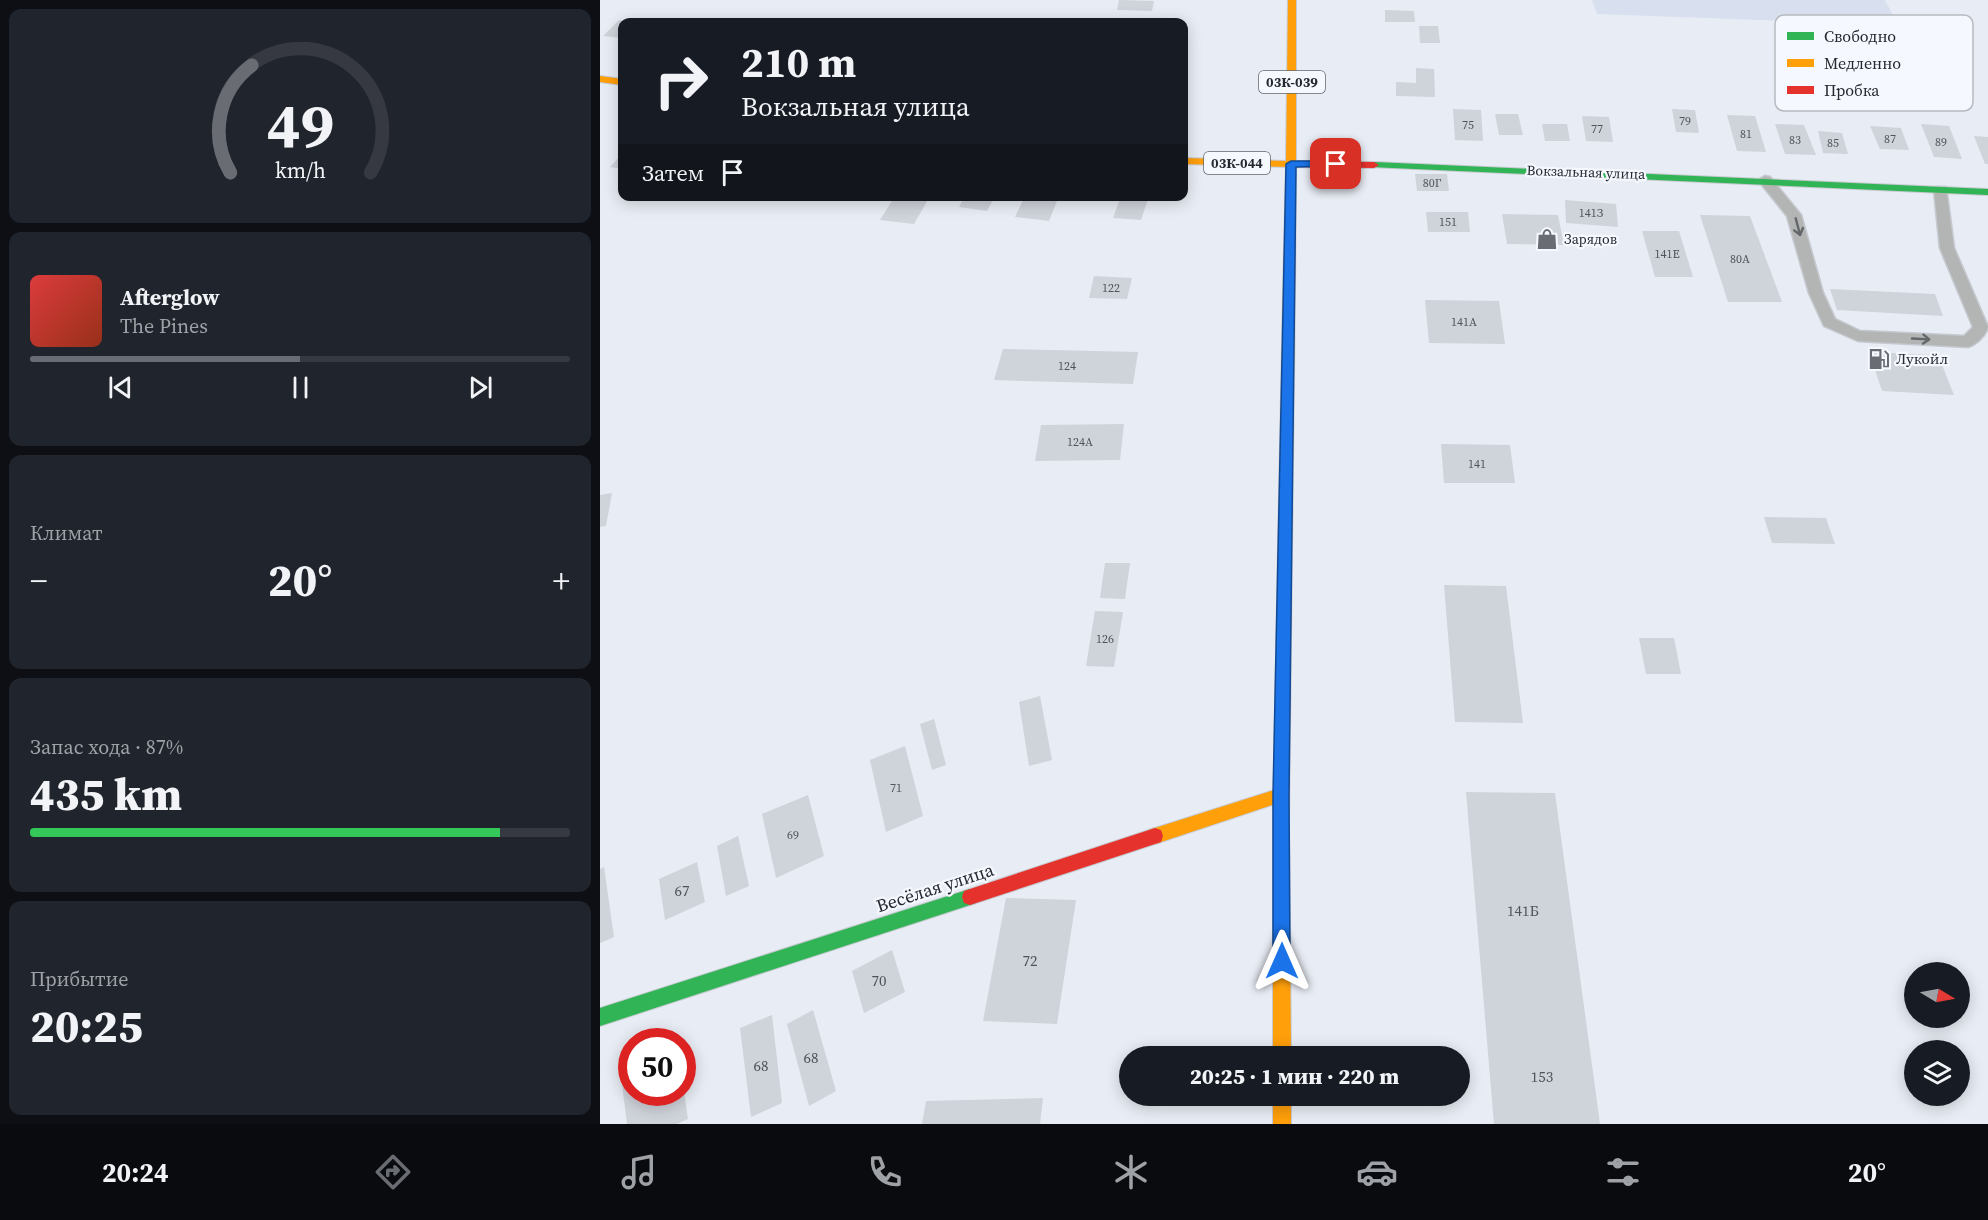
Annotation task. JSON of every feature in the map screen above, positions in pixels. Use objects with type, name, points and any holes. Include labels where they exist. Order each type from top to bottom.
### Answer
[{"type":"main road","name":"03К-039","points":[[1282,1046],[1281,795],[1292,0]]},
{"type":"main road","points":[[600,79],[618,81]]},
{"type":"main road","name":"Вокзальная улица","points":[[1188,160],[1403,165],[1988,192]]},
{"type":"main road","name":"Весёлая улица","points":[[600,1017],[1281,795]]},
{"type":"main road","points":[[1282,1106],[1282,1124]]},
{"type":"lane","points":[[1765,180],[1794,215],[1816,293],[1829,322],[1858,336],[1968,342],[1981,328],[1947,248],[1941,190]]},
{"type":"shaded area","points":[[1592,0],[1885,0],[1893,15],[1775,15],[1775,21],[1597,14]]},
{"type":"building","points":[[1119,0],[1154,1],[1152,11],[1117,10]]},
{"type":"building","points":[[1385,10],[1414,11],[1415,22],[1385,22]]},
{"type":"building","points":[[618,21],[618,38],[603,36]]},
{"type":"building","points":[[1419,26],[1438,26],[1440,43],[1420,43]]},
{"type":"building","points":[[1416,68],[1434,69],[1435,97],[1396,96],[1396,82],[1416,83]]},
{"type":"building","points":[[1453,109],[1481,110],[1483,141],[1455,140]]},
{"type":"building","points":[[1672,109],[1695,110],[1699,133],[1676,132]]},
{"type":"building","points":[[1495,114],[1518,114],[1523,135],[1499,135]]},
{"type":"building","points":[[1727,115],[1755,116],[1766,152],[1737,151]]},
{"type":"building","points":[[1582,116],[1609,117],[1613,142],[1586,141]]},
{"type":"building","points":[[1542,124],[1567,124],[1570,141],[1545,141]]},
{"type":"building","points":[[1775,124],[1804,125],[1816,155],[1785,154]]},
{"type":"building","points":[[1921,124],[1949,126],[1962,159],[1934,157]]},
{"type":"building","points":[[1870,126],[1901,128],[1909,150],[1880,149]]},
{"type":"building","points":[[1818,131],[1842,133],[1848,154],[1823,153]]},
{"type":"building","points":[[1974,136],[1988,137],[1988,164],[1985,164]]},
{"type":"building","points":[[618,158],[618,168],[610,167]]},
{"type":"building","points":[[1415,174],[1447,174],[1449,191],[1417,191]]},
{"type":"building","points":[[1565,200],[1616,204],[1618,227],[1566,223]]},
{"type":"building","points":[[892,201],[927,201],[914,224],[880,220]]},
{"type":"building","points":[[962,201],[992,201],[987,211],[959,207]]},
{"type":"building","points":[[1023,201],[1057,201],[1049,221],[1015,217]]},
{"type":"building","points":[[1119,201],[1147,201],[1141,220],[1113,218]]},
{"type":"building","points":[[1426,212],[1468,212],[1470,232],[1428,232]]},
{"type":"building","points":[[1502,214],[1558,215],[1564,245],[1507,244]]},
{"type":"building","points":[[1700,215],[1750,216],[1782,302],[1728,302]]},
{"type":"building","points":[[1642,231],[1679,231],[1693,277],[1655,277]]},
{"type":"building","points":[[1094,276],[1132,278],[1127,299],[1089,298]]},
{"type":"building","points":[[1830,289],[1935,294],[1943,316],[1837,310]]},
{"type":"building","points":[[1425,300],[1499,301],[1505,344],[1429,343]]},
{"type":"building","points":[[1003,349],[1138,352],[1133,384],[994,380]]},
{"type":"building","points":[[1869,352],[1938,355],[1954,395],[1882,391]]},
{"type":"building","points":[[1124,424],[1120,460],[1035,461],[1041,425]]},
{"type":"building","points":[[1441,444],[1510,445],[1515,483],[1444,483]]},
{"type":"building","points":[[612,493],[606,526],[600,527],[600,495]]},
{"type":"building","points":[[1764,517],[1826,518],[1835,544],[1772,543]]},
{"type":"building","points":[[1105,563],[1130,563],[1125,599],[1100,598]]},
{"type":"building","points":[[1444,585],[1506,586],[1523,723],[1455,722]]},
{"type":"building","points":[[1095,611],[1123,612],[1114,667],[1086,666]]},
{"type":"building","points":[[1639,638],[1674,638],[1681,674],[1646,674]]},
{"type":"building","points":[[1040,696],[1052,760],[1029,766],[1019,702]]},
{"type":"building","points":[[934,719],[946,765],[932,770],[920,724]]},
{"type":"building","points":[[905,746],[923,816],[886,832],[870,760]]},
{"type":"building","points":[[1466,792],[1555,793],[1600,1124],[1494,1124]]},
{"type":"building","points":[[808,795],[824,856],[776,878],[762,814]]},
{"type":"building","points":[[738,836],[749,886],[726,896],[717,846]]},
{"type":"building","points":[[697,862],[705,902],[665,920],[659,879]]},
{"type":"building","points":[[604,867],[614,937],[600,943],[600,869]]},
{"type":"building","points":[[1006,898],[1076,900],[1057,1024],[983,1021]]},
{"type":"building","points":[[892,950],[905,992],[864,1013],[852,971]]},
{"type":"building","points":[[813,1010],[836,1091],[809,1106],[787,1024]]},
{"type":"building","points":[[772,1015],[782,1103],[751,1117],[740,1028]]},
{"type":"building","points":[[1043,1098],[1040,1124],[922,1124],[926,1101]]},
{"type":"building","points":[[625,1106],[686,1106],[688,1119],[677,1124],[627,1124]]},
{"type":"traffic: fast","points":[[1374,165],[1988,192]]},
{"type":"traffic: fast","points":[[600,1017],[970,897]]},
{"type":"traffic: slow","points":[[1188,161],[1291,164],[1292,0]]},
{"type":"traffic: slow","points":[[600,79],[618,81]]},
{"type":"traffic: slow","points":[[1285,547],[1289,293]]},
{"type":"traffic: slow","points":[[1155,836],[1281,795]]},
{"type":"traffic: slow","points":[[1281,822],[1282,1046]]},
{"type":"traffic: slow","points":[[1282,1106],[1282,1124]]},
{"type":"traffic: jam","points":[[1289,293],[1291,164],[1374,165]]},
{"type":"traffic: jam","points":[[1281,822],[1285,547]]},
{"type":"traffic: jam","points":[[970,897],[1155,836]]},
{"type":"place","name":"Зарядов","points":[[1547,239]]},
{"type":"place","name":"Лукойл","points":[[1879,359]]},
{"type":"route","points":[[1282,961],[1281,795],[1291,164],[1336,164]]}]
